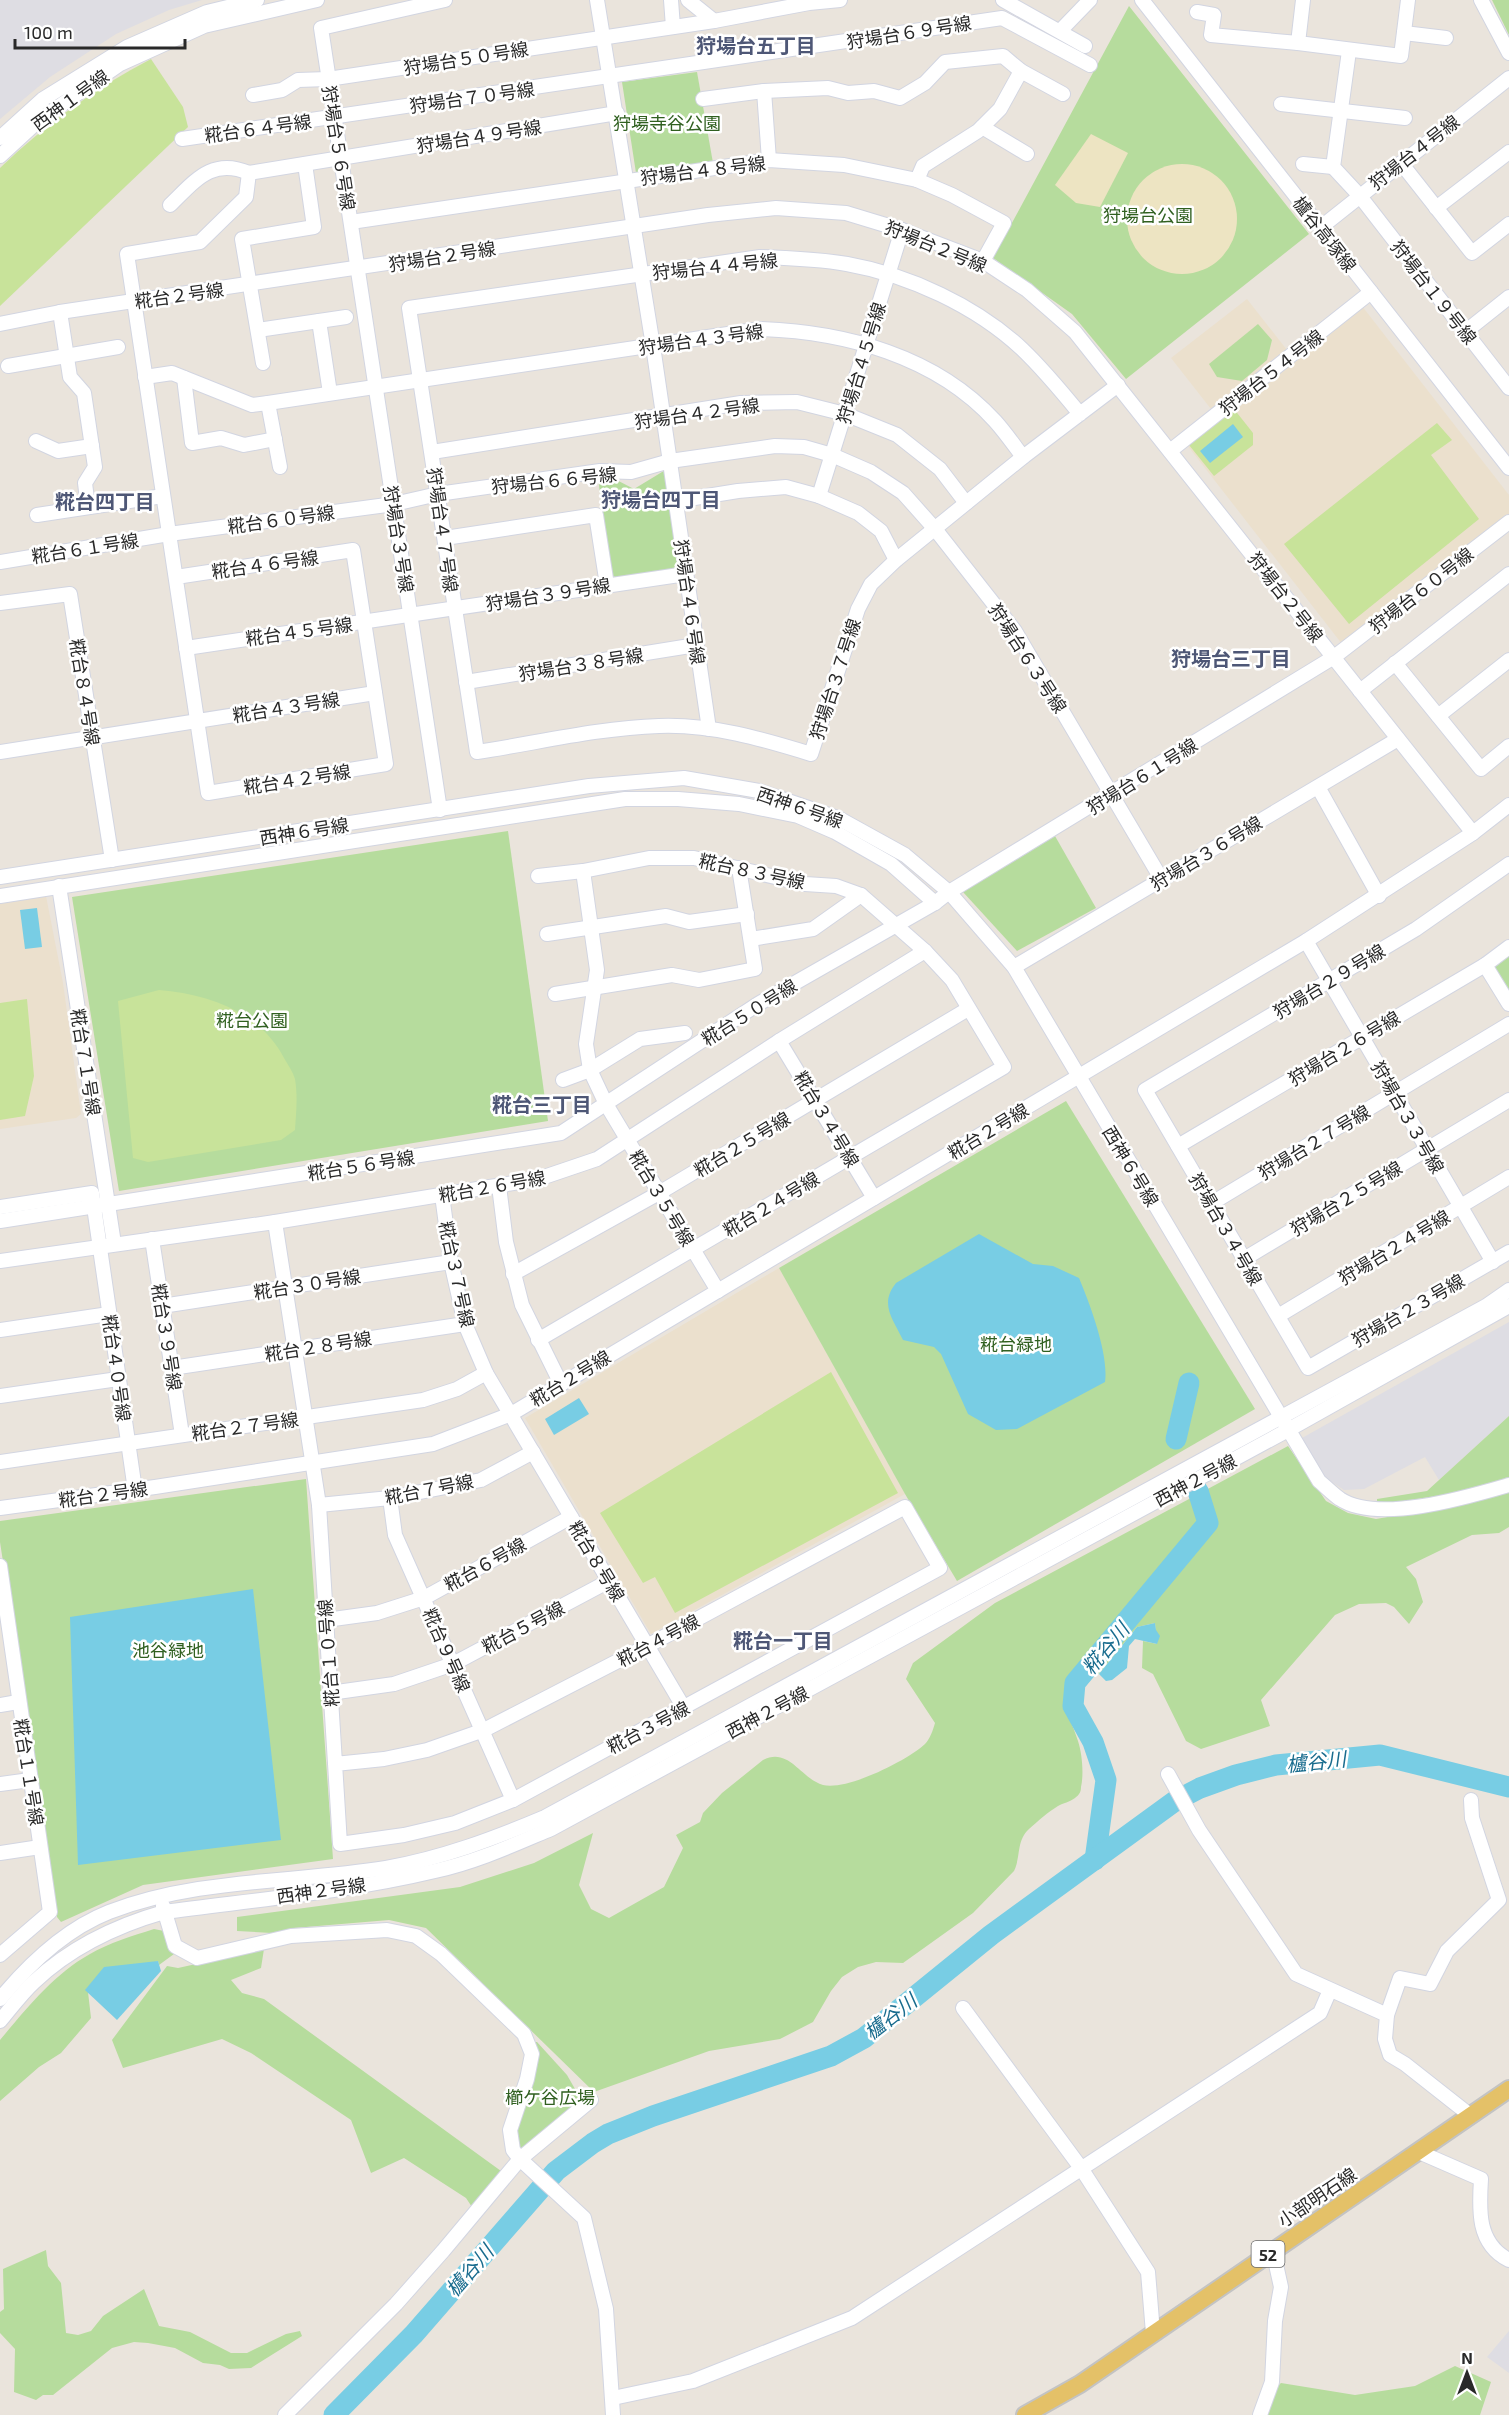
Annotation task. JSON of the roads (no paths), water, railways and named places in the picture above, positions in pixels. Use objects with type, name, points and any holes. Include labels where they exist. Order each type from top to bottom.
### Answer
[{"type":"main road","name":"小部明石線","points":[[1025,2415],[1080,2384],[1509,2089]]},
{"type":"street","name":"西神１号線","points":[[0,138],[43,99],[127,47],[207,12],[257,0]]},
{"type":"street","name":"西神１号線","points":[[0,156],[38,121],[120,64],[204,26],[317,0]]},
{"type":"street","name":"狩場台５６号線","points":[[358,268],[321,28],[445,0]]},
{"type":"street","name":"狩場台４６号線","points":[[597,0],[653,346],[709,729]]},
{"type":"street","points":[[671,0],[673,27]]},
{"type":"street","points":[[688,0],[714,21]]},
{"type":"street","name":"狩場台５０号線","points":[[253,95],[282,90],[298,80],[328,79],[714,21],[807,1],[840,0]]},
{"type":"street","points":[[1003,0],[1085,46]]},
{"type":"street","points":[[1060,31],[1090,0]]},
{"type":"street","name":"櫨谷高塚線","points":[[1142,0],[1509,468]]},
{"type":"street","points":[[1298,43],[1303,0]]},
{"type":"street","points":[[1197,12],[1214,15],[1211,35],[1401,56],[1408,0]]},
{"type":"street","points":[[1482,0],[1509,53]]},
{"type":"street","name":"狩場台６９号線","points":[[611,77],[1002,18],[1090,65]]},
{"type":"street","points":[[1404,33],[1446,38]]},
{"type":"street","points":[[1303,164],[1333,167],[1348,51]]},
{"type":"street","points":[[703,99],[828,88],[848,93],[874,91],[900,98],[925,83],[945,62],[1003,56],[1021,71],[1063,94]]},
{"type":"street","points":[[917,180],[923,166],[948,152],[982,127],[1000,109],[1021,71]]},
{"type":"street","name":"狩場台７０号線","points":[[334,117],[611,77]]},
{"type":"street","name":"狩場台４号線","points":[[1320,228],[1509,78]]},
{"type":"street","points":[[764,92],[769,160]]},
{"type":"street","points":[[1281,104],[1405,118]]},
{"type":"street","name":"狩場台４９号線","points":[[170,205],[204,172],[234,167],[249,173],[617,113]]},
{"type":"street","name":"糀台６４号線","points":[[182,139],[334,117]]},
{"type":"street","points":[[982,127],[1027,154]]},
{"type":"street","points":[[1436,208],[1509,152]]},
{"type":"street","name":"狩場台４８号線","points":[[351,222],[769,160],[844,165],[917,180],[952,195],[1004,223],[982,261]]},
{"type":"street","points":[[1401,163],[1472,253],[1509,224]]},
{"type":"street","points":[[263,363],[242,239],[314,227],[305,164]]},
{"type":"street","name":"狩場台１９号線","points":[[1333,167],[1359,195],[1508,384]]},
{"type":"street","points":[[197,721],[127,254],[200,242],[246,197],[249,173]]},
{"type":"street","name":"狩場台２号線","points":[[358,268],[708,215],[776,208],[846,213],[902,230],[982,261],[1026,290],[1075,332],[1473,833]]},
{"type":"street","name":"狩場台４５号線","points":[[819,496],[902,230]]},
{"type":"street","name":"狩場台４４号線","points":[[409,308],[760,257],[837,262],[888,275],[937,293],[983,320],[1021,348],[1080,414]]},
{"type":"street","name":"糀台２号線","points":[[0,324],[60,312],[358,268]]},
{"type":"street","name":"狩場台３号線","points":[[358,268],[440,810]]},
{"type":"street","name":"狩場台５４号線","points":[[1170,451],[1371,292]]},
{"type":"street","points":[[1466,332],[1509,297]]},
{"type":"street","name":"狩場台４７号線","points":[[409,308],[477,752]]},
{"type":"street","points":[[60,312],[70,377],[84,393],[92,446],[95,467],[85,483],[88,507]]},
{"type":"street","points":[[258,330],[346,317]]},
{"type":"street","points":[[319,321],[330,393]]},
{"type":"street","name":"狩場台４３号線","points":[[145,377],[172,373],[252,405],[268,404],[761,329],[802,330],[867,344],[921,365],[968,396],[995,421],[1023,457]]},
{"type":"street","points":[[8,366],[66,354],[118,347]]},
{"type":"street","points":[[184,378],[192,442],[221,438],[244,445],[275,439]]},
{"type":"street","name":"狩場台３７号線","points":[[477,752],[659,726],[709,729],[750,735],[812,754],[858,609],[871,584],[896,560],[1023,457],[1118,385]]},
{"type":"street","name":"狩場台４２号線","points":[[432,452],[741,404],[797,402],[845,414],[897,435],[940,469],[966,504]]},
{"type":"street","points":[[268,404],[280,467]]},
{"type":"street","points":[[36,441],[58,451],[92,446]]},
{"type":"street","name":"狩場台６６号線","points":[[394,504],[438,494],[600,471],[631,472],[670,461],[775,446],[804,447],[832,455]]},
{"type":"street","name":"狩場台６３号線","points":[[832,455],[871,472],[903,493],[935,529],[1015,631],[1162,880]]},
{"type":"street","points":[[676,501],[738,491],[786,487],[819,496],[858,513],[881,531],[896,560]]},
{"type":"street","points":[[37,515],[163,496]]},
{"type":"street","name":"糀台６０号線","points":[[169,534],[394,504]]},
{"type":"street","points":[[445,538],[596,514],[607,585]]},
{"type":"street","name":"狩場台６０号線","points":[[1334,657],[1509,522]]},
{"type":"street","name":"糀台６１号線","points":[[0,562],[169,534]]},
{"type":"street","name":"糀台４６号線","points":[[176,577],[353,550],[364,622]]},
{"type":"street","name":"狩場台３９号線","points":[[411,615],[686,574]]},
{"type":"street","points":[[1360,691],[1509,574]]},
{"type":"street","name":"糀台８４号線","points":[[0,603],[70,594],[112,860]]},
{"type":"street","name":"糀台４５号線","points":[[186,648],[411,615]]},
{"type":"street","points":[[364,622],[375,693]]},
{"type":"street","name":"狩場台３８号線","points":[[466,682],[696,645]]},
{"type":"street","name":"狩場台６１号線","points":[[935,903],[949,892],[1334,657]]},
{"type":"street","points":[[1438,716],[1509,660]]},
{"type":"street","points":[[1395,663],[1481,769],[1509,746]]},
{"type":"street","name":"糀台４３号線","points":[[0,752],[375,693]]},
{"type":"street","name":"糀台４２号線","points":[[197,721],[208,794],[386,764],[375,693]]},
{"type":"street","name":"狩場台３６号線","points":[[1014,967],[1398,739]]},
{"type":"street","name":"西神６号線","points":[[0,877],[589,786],[684,778],[759,791],[838,818],[905,855],[949,892],[1014,967],[1319,1481],[1342,1500],[1371,1509],[1416,1508],[1509,1485]]},
{"type":"street","points":[[1318,787],[1379,896]]},
{"type":"street","points":[[0,896],[625,799],[678,799],[739,804],[798,816],[835,832],[891,864],[935,903]]},
{"type":"street","name":"糀台２号線","points":[[0,1508],[135,1490],[433,1444],[511,1414],[1306,941],[1379,896],[1473,833],[1509,805]]},
{"type":"street","name":"糀台８３号線","points":[[538,876],[583,871],[649,858],[694,858],[805,884],[836,886],[861,895],[926,951],[952,980],[1004,1067]]},
{"type":"street","points":[[555,994],[672,975],[699,980],[755,969],[739,868]]},
{"type":"street","points":[[583,871],[597,970],[586,1044],[590,1070],[606,1104]]},
{"type":"street","name":"狩場台２９号線","points":[[1145,1090],[1330,981],[1506,872]]},
{"type":"street","name":"糀台７１号線","points":[[59,886],[100,1206],[113,1237]]},
{"type":"street","points":[[751,939],[813,929],[861,895]]},
{"type":"street","name":"糀台５０号線","points":[[606,1104],[758,1004],[935,903]]},
{"type":"street","points":[[547,934],[666,916],[689,922],[747,914]]},
{"type":"street","name":"狩場台３３号線","points":[[1306,941],[1493,1262]]},
{"type":"street","name":"狩場台２６号線","points":[[1178,1146],[1485,965],[1509,947]]},
{"type":"street","name":"糀台２６号線","points":[[0,1261],[275,1222],[499,1186],[563,1172],[597,1159],[779,1041],[926,951]]},
{"type":"street","points":[[1485,965],[1509,1004]]},
{"type":"street","name":"糀台２５号線","points":[[513,1275],[659,1193],[968,1009]]},
{"type":"street","name":"狩場台２７号線","points":[[1212,1203],[1509,1024]]},
{"type":"street","points":[[564,1080],[590,1070],[640,1039],[685,1033]]},
{"type":"street","name":"糀台３４号線","points":[[779,1041],[874,1198]]},
{"type":"street","name":"糀台２４号線","points":[[538,1340],[1004,1067]]},
{"type":"street","name":"狩場台３４号線","points":[[1145,1090],[1308,1368]]},
{"type":"street","name":"狩場台２５号線","points":[[1244,1259],[1509,1100]]},
{"type":"street","name":"糀台５６号線","points":[[0,1221],[561,1133],[606,1104]]},
{"type":"street","name":"糀台３５号線","points":[[606,1104],[717,1291]]},
{"type":"street","name":"狩場台２４号線","points":[[1278,1316],[1509,1177]]},
{"type":"street","points":[[499,1186],[513,1275],[522,1305],[561,1384]]},
{"type":"street","points":[[0,1207],[92,1193],[100,1206]]},
{"type":"street","name":"糀台３７号線","points":[[442,1195],[451,1262],[465,1324],[486,1373],[511,1414]]},
{"type":"street","name":"糀台４０号線","points":[[100,1206],[99,1246],[135,1490]]},
{"type":"street","name":"糀台１０号線","points":[[275,1222],[319,1505],[340,1844]]},
{"type":"street","name":"糀台３９号線","points":[[152,1239],[182,1435]]},
{"type":"street","name":"狩場台２３号線","points":[[1308,1368],[1509,1252]]},
{"type":"street","name":"糀台３０号線","points":[[162,1306],[451,1262]]},
{"type":"street","name":"西神２号線","points":[[0,2021],[33,1983],[75,1949],[111,1930],[164,1912],[388,1881],[437,1871],[489,1856],[551,1829],[1284,1424],[1486,1306],[1509,1290]]},
{"type":"street","name":"西神２号線","points":[[0,1999],[26,1969],[67,1935],[107,1913],[187,1891],[385,1868],[444,1855],[484,1843],[515,1830],[556,1811],[1509,1306]]},
{"type":"street","points":[[0,1330],[109,1314]]},
{"type":"street","name":"糀台２８号線","points":[[172,1368],[465,1324]]},
{"type":"street","name":"糀台２７号線","points":[[0,1462],[423,1400],[456,1389],[486,1373]]},
{"type":"street","points":[[0,1396],[118,1379]]},
{"type":"street","name":"糀台８号線","points":[[511,1414],[684,1708]]},
{"type":"street","name":"糀台７号線","points":[[319,1505],[390,1498],[481,1480],[533,1452]]},
{"type":"street","name":"糀台９号線","points":[[390,1498],[395,1535],[513,1800]]},
{"type":"street","name":"糀台４号線","points":[[335,1764],[384,1760],[428,1750],[484,1731],[905,1507],[940,1568]]},
{"type":"street","name":"糀台６号線","points":[[326,1620],[377,1613],[424,1598],[571,1517]]},
{"type":"street","name":"糀台１１号線","points":[[0,1566],[3,1606],[50,1912],[0,1955]]},
{"type":"street","name":"糀台３号線","points":[[340,1844],[404,1835],[455,1823],[513,1800],[940,1568]]},
{"type":"street","name":"糀台５号線","points":[[330,1693],[394,1684],[453,1664],[609,1581]]},
{"type":"street","points":[[0,1705],[18,1702]]},
{"type":"street","points":[[1168,1774],[1198,1830],[1296,1974],[1387,2015]]},
{"type":"street","points":[[0,1784],[30,1780]]},
{"type":"street","points":[[1471,1800],[1472,1818],[1499,1900],[1448,1951],[1430,1984],[1400,1978],[1387,2015],[1385,2039],[1390,2055],[1405,2064],[1471,2116]]},
{"type":"street","points":[[0,1854],[40,1847]]},
{"type":"street","points":[[161,1898],[175,1946],[197,1958],[291,1936],[387,1930],[416,1936],[441,1954],[524,2034],[531,2054],[527,2079],[510,2130],[513,2150],[584,2218],[606,2309],[613,2415]]},
{"type":"street","points":[[613,2397],[693,2381],[852,2318],[1320,2013],[1330,1990]]},
{"type":"street","points":[[963,2008],[1081,2168],[1148,2272],[1153,2333]]},
{"type":"street","points":[[285,2415],[396,2304],[520,2159],[591,2100]]},
{"type":"street","points":[[1419,2152],[1481,2179],[1479,2216],[1488,2243],[1509,2260]]},
{"type":"street","points":[[1260,2415],[1272,2382],[1275,2321],[1281,2287],[1273,2251]]},
{"type":"water","points":[[1233,424],[1243,437],[1210,463],[1200,451]]},
{"type":"water","points":[[37,908],[42,947],[25,949],[20,910]]},
{"type":"water","points":[[979,1234],[1033,1264],[1053,1266],[1079,1278],[1093,1315],[1104,1358],[1105,1382],[1017,1429],[996,1430],[968,1414],[941,1354],[934,1347],[903,1340],[889,1312],[889,1298],[896,1283]]},
{"type":"water","points":[[579,1398],[589,1414],[554,1435],[545,1419]]},
{"type":"water","points":[[253,1589],[281,1840],[78,1865],[70,1617]]},
{"type":"water","points":[[1155,1623],[1160,1636],[1157,1644],[1135,1639],[1129,1646],[1127,1668],[1112,1680],[1106,1681],[1099,1674],[1137,1627]]},
{"type":"water","points":[[158,1961],[161,1971],[117,2020],[85,1990],[104,1967]]},
{"type":"waterway","name":"糀谷川","points":[[1176,1439],[1189,1383]]},
{"type":"waterway","name":"糀谷川","points":[[1095,1860],[1106,1780],[1093,1742],[1073,1706],[1075,1683],[1208,1523],[1198,1491]]},
{"type":"waterway","name":"櫨谷川","points":[[334,2415],[414,2334],[556,2171],[593,2143],[608,2134],[653,2116],[831,2056],[864,2038],[991,1935],[1175,1801],[1200,1788],[1236,1775],[1276,1765],[1380,1755],[1509,1787]]},
{"type":"district","name":"狩場台五丁目","points":[[756,45]]},
{"type":"district","name":"狩場台四丁目","points":[[661,499]]},
{"type":"district","name":"糀台四丁目","points":[[105,501]]},
{"type":"district","name":"狩場台三丁目","points":[[1231,658]]},
{"type":"district","name":"糀台三丁目","points":[[542,1104]]},
{"type":"district","name":"糀台一丁目","points":[[783,1640]]},
{"type":"park label","name":"狩場寺谷公園","points":[[667,123]]},
{"type":"park label","name":"狩場台公園","points":[[1148,215]]},
{"type":"park label","name":"糀台公園","points":[[252,1020]]},
{"type":"park label","name":"糀台緑地","points":[[1016,1344]]},
{"type":"park label","name":"池谷緑地","points":[[168,1650]]},
{"type":"park label","name":"櫛ケ谷広場","points":[[550,2097]]}]
